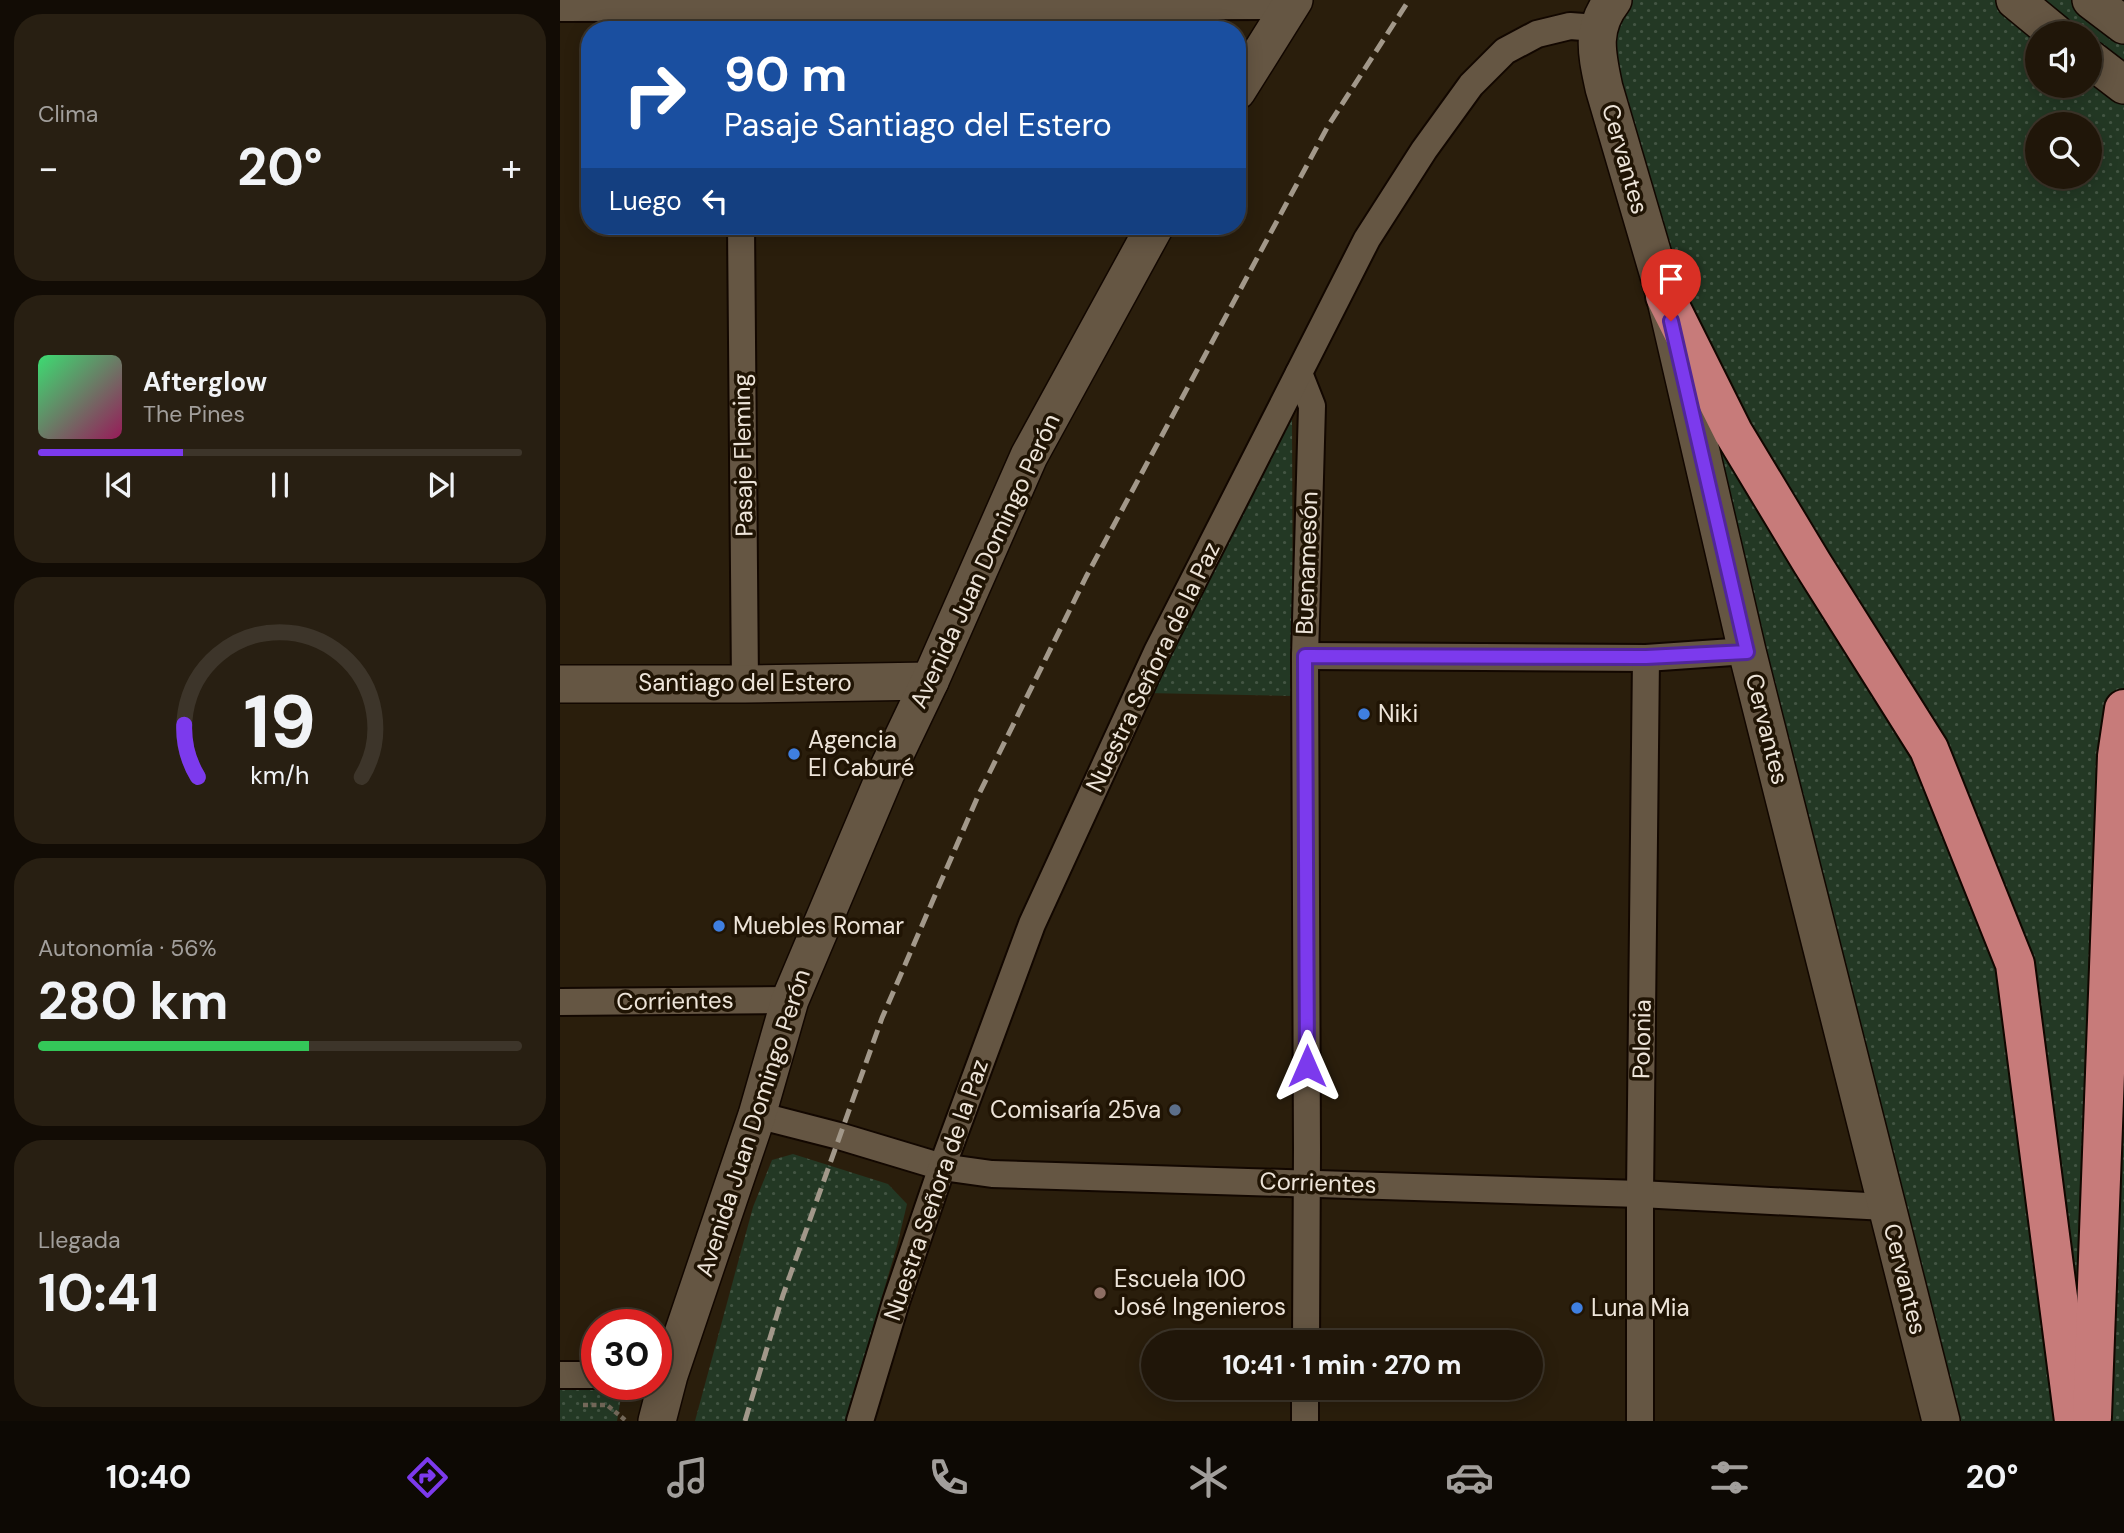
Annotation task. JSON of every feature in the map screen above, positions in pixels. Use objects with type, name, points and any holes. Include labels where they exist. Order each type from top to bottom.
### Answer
[{"type":"highway","points":[[1665,296],[1733,432],[1812,564],[1930,749],[2015,964],[2074,1421]]},
{"type":"highway","points":[[2092,1421],[2117,756],[2124,709]]},
{"type":"street","points":[[2015,0],[2040,21]]},
{"type":"street","points":[[2091,0],[2124,25]]},
{"type":"street","points":[[560,8],[739,19],[845,4],[1292,3]]},
{"type":"street","points":[[1246,77],[1292,3]]},
{"type":"street","name":"Cervantes","points":[[1605,14],[1597,54],[1604,88],[1665,296],[1747,652],[1941,1421]]},
{"type":"street","name":"Nuestra Señora de la Paz","points":[[860,1421],[896,1302],[942,1167],[1032,923],[1157,652],[1367,239],[1424,150],[1471,85],[1505,51],[1537,34],[1605,14]]},
{"type":"street","points":[[2102,69],[2124,85]]},
{"type":"street","name":"Pasaje Fleming","points":[[741,235],[745,684]]},
{"type":"street","name":"Avenida Juan Domingo Perón","points":[[672,1351],[757,1115],[790,1000],[886,773],[1030,456],[1149,235]]},
{"type":"street","name":"Buenamesón","points":[[1299,373],[1312,406],[1305,656],[1306,1330]]},
{"type":"street","points":[[1305,656],[1646,657],[1747,652]]},
{"type":"street","name":"Polonia","points":[[1640,1421],[1646,657]]},
{"type":"street","name":"Santiago del Estero","points":[[560,684],[930,681]]},
{"type":"street","name":"Corrientes","points":[[560,1002],[790,1000]]},
{"type":"street","name":"Corrientes","points":[[757,1115],[942,1167],[992,1174],[1640,1194],[1886,1207]]},
{"type":"street","points":[[560,1376],[581,1375]]},
{"type":"street","name":"Avenida Juan Domingo Perón","points":[[657,1421],[660,1400]]},
{"type":"street","points":[[1305,1400],[1305,1421]]},
{"type":"path","points":[[607,1405],[625,1421]]},
{"type":"green space","points":[[1613,0],[2124,0],[2124,1421],[1941,1421],[1604,88]]},
{"type":"green space","points":[[1292,418],[1293,696],[1145,693]]},
{"type":"green space","points":[[793,1154],[888,1184],[907,1204],[845,1421],[695,1421],[753,1207],[772,1160]]},
{"type":"green space","points":[[560,1385],[581,1385],[581,1400],[620,1400],[617,1421],[560,1421]]},
{"type":"railway","points":[[745,1421],[783,1295],[882,1018],[978,796],[1086,577],[1328,126],[1409,0]]},
{"type":"place","name":"Niki","points":[[1364,714]]},
{"type":"place","name":"Agencia El Caburé","points":[[794,754]]},
{"type":"place","name":"Muebles Romar","points":[[719,926]]},
{"type":"place","name":"Comisaría 25va","points":[[1175,1110]]},
{"type":"place","name":"Escuela 100 José Ingenieros","points":[[1100,1293]]},
{"type":"place","name":"Luna Mia","points":[[1577,1308]]},
{"type":"route","points":[[1307,1066],[1305,656],[1646,657],[1747,652],[1671,321]]}]
